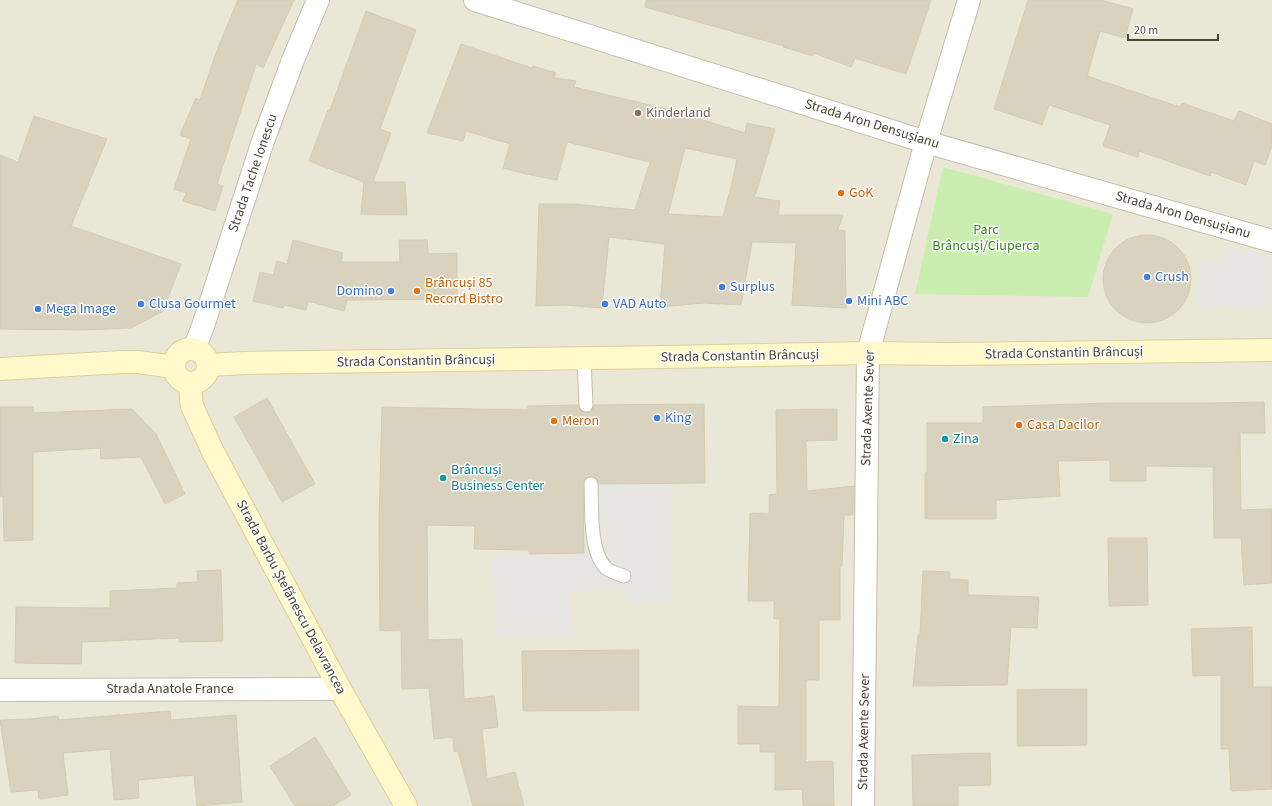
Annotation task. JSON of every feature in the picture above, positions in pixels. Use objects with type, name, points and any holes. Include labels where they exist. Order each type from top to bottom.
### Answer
[{"type":"main road","points":[[188,349],[194,349],[201,352],[206,357],[208,365],[207,372],[203,378],[197,382],[190,383],[184,382],[179,378],[174,367],[174,362],[177,356],[182,352],[188,349]]},
{"type":"main road","name":"Strada Constantin Brâncuși","points":[[208,365],[244,363],[584,359],[868,353],[948,354],[1272,350]]},
{"type":"main road","points":[[0,369],[123,362],[138,362],[174,367]]},
{"type":"main road","name":"Strada Barbu Ștefănescu Delavrancea","points":[[190,383],[192,406],[213,452],[340,689],[406,806]]},
{"type":"street","name":"Strada Tache Ionescu","points":[[194,349],[203,326],[263,141],[293,60],[318,0]]},
{"type":"street","name":"Strada Aron Densușianu","points":[[475,0],[926,142],[1272,241]]},
{"type":"street","name":"Strada Axente Sever","points":[[863,806],[868,353],[926,142],[969,0]]},
{"type":"street","name":"Strada Anatole France","points":[[0,690],[340,689]]},
{"type":"lane","points":[[584,359],[586,405]]},
{"type":"lane","points":[[591,484],[595,549],[600,560],[608,570],[624,576]]},
{"type":"shaded area","points":[[0,0],[1272,0],[1272,806],[0,806]]},
{"type":"shaded area","points":[[1227,245],[1271,257],[1271,309],[1196,307],[1200,260],[1226,264]]},
{"type":"shaded area","points":[[671,483],[671,601],[627,603],[625,588],[571,591],[570,636],[495,637],[494,556],[583,553],[583,484]]},
{"type":"green space","name":"Parc Brâncuși/Ciuperca","points":[[943,167],[1113,214],[1088,297],[915,294]]},
{"type":"building","points":[[238,0],[294,0],[263,68],[256,64],[217,184],[223,186],[215,211],[183,201],[186,193],[174,189],[191,139],[180,135],[196,98],[200,100],[217,50]]},
{"type":"building","points":[[646,0],[931,0],[906,74],[855,58],[851,67],[814,53],[813,56],[783,47],[784,46],[645,7]]},
{"type":"building","points":[[1028,0],[1101,0],[1133,9],[1125,38],[1100,31],[1087,76],[1180,107],[1182,103],[1234,121],[1239,111],[1272,124],[1272,146],[1265,165],[1254,161],[1246,185],[1211,172],[1210,176],[1139,151],[1138,157],[1103,146],[1110,125],[1049,105],[1042,125],[994,109]]},
{"type":"building","points":[[366,11],[416,30],[380,129],[391,133],[373,182],[405,182],[407,215],[361,214],[364,182],[309,161],[328,110],[330,110]]},
{"type":"building","points":[[461,44],[532,68],[533,66],[556,73],[554,78],[576,81],[574,87],[667,109],[745,133],[747,123],[775,129],[754,197],[780,201],[778,215],[843,215],[838,230],[845,231],[846,308],[792,305],[796,243],[752,242],[741,305],[704,303],[660,307],[665,244],[609,237],[602,308],[564,305],[536,306],[539,204],[573,204],[635,210],[650,162],[567,142],[557,180],[503,168],[510,144],[466,131],[463,141],[427,133]],"holes":[[[685,148],[737,159],[723,217],[668,214]]]},
{"type":"building","points":[[34,116],[107,139],[71,226],[181,264],[163,311],[131,328],[81,330],[0,329],[0,155],[18,162]]},
{"type":"building","name":"Crush","points":[[1147,235],[1164,238],[1178,248],[1188,262],[1191,279],[1188,296],[1178,310],[1164,320],[1147,323],[1130,320],[1116,310],[1106,296],[1103,279],[1106,262],[1116,248],[1130,238]]},
{"type":"building","points":[[293,240],[343,253],[341,262],[400,262],[399,240],[427,240],[428,254],[457,253],[457,299],[347,300],[344,311],[308,301],[306,310],[284,305],[283,308],[253,301],[260,272],[273,275],[277,261],[287,264]]},
{"type":"building","points":[[267,398],[315,484],[282,502],[234,417]]},
{"type":"building","points":[[1264,402],[1265,433],[1240,433],[1241,510],[1272,509],[1272,583],[1244,585],[1241,538],[1214,538],[1213,467],[1146,466],[1146,481],[1110,481],[1110,460],[1058,461],[1060,496],[996,500],[996,519],[925,519],[927,423],[983,423],[983,407],[1110,403]]},
{"type":"building","points":[[704,404],[705,483],[599,484],[595,477],[587,477],[583,484],[584,553],[529,554],[529,550],[474,549],[475,526],[427,525],[428,640],[462,639],[464,699],[494,696],[498,727],[482,729],[487,779],[515,772],[524,806],[473,806],[458,751],[454,752],[453,737],[434,739],[429,688],[402,689],[401,630],[380,631],[379,523],[382,407],[528,410],[528,406],[578,405],[580,410],[586,413],[591,412],[594,405]]},
{"type":"building","points":[[0,407],[33,407],[33,413],[132,409],[156,434],[185,494],[165,504],[141,457],[101,459],[100,448],[33,452],[33,540],[4,541],[3,496],[0,496]]},
{"type":"building","points":[[837,409],[837,440],[806,441],[807,491],[854,486],[853,515],[844,515],[842,566],[840,566],[840,620],[819,620],[819,680],[806,680],[806,762],[833,761],[834,806],[803,806],[802,789],[775,790],[775,752],[760,752],[760,744],[738,744],[738,706],[779,707],[780,619],[774,619],[774,601],[748,601],[750,513],[769,514],[769,495],[777,494],[776,410]]},
{"type":"building","points":[[1108,538],[1147,538],[1148,605],[1109,606]]},
{"type":"building","points":[[221,570],[223,641],[179,642],[179,638],[82,642],[81,664],[15,663],[16,607],[110,608],[110,591],[177,588],[177,583],[198,582],[197,571]]},
{"type":"building","points":[[923,571],[950,572],[949,579],[968,580],[968,595],[1039,597],[1037,628],[1011,627],[1007,685],[913,686],[918,635],[920,635]]},
{"type":"building","points":[[1252,627],[1253,687],[1272,687],[1272,789],[1231,791],[1229,749],[1221,749],[1221,675],[1193,676],[1191,629]]},
{"type":"building","points":[[639,650],[639,710],[523,711],[522,651]]},
{"type":"building","points":[[1087,689],[1087,745],[1017,746],[1017,690]]},
{"type":"building","points":[[170,711],[171,720],[236,715],[242,802],[197,806],[194,775],[138,780],[139,798],[114,800],[110,749],[63,753],[68,795],[39,799],[38,790],[11,792],[0,720],[58,716],[59,720]]},
{"type":"building","points":[[315,737],[351,795],[333,806],[295,806],[270,766]]},
{"type":"building","points":[[990,753],[991,785],[958,786],[958,806],[913,806],[912,755]]},
{"type":"place","name":"Kinderland","points":[[638,113]]},
{"type":"place","name":"GoK","points":[[841,193]]},
{"type":"place","name":"Crush","points":[[1147,277]]},
{"type":"place","name":"Surplus","points":[[722,287]]},
{"type":"place","name":"Domino","points":[[391,291]]},
{"type":"place","name":"Brâncuși 85 Record Bistro","points":[[417,291]]},
{"type":"place","name":"Mini ABC","points":[[849,301]]},
{"type":"place","name":"Clusa Gourmet","points":[[141,304]]},
{"type":"place","name":"VAD Auto","points":[[605,304]]},
{"type":"place","name":"Mega Image","points":[[38,309]]},
{"type":"place","name":"King","points":[[657,418]]},
{"type":"place","name":"Meron","points":[[554,421]]},
{"type":"place","name":"Casa Dacilor","points":[[1019,425]]},
{"type":"place","name":"Zina","points":[[945,439]]},
{"type":"place","name":"Brâncuși Business Center","points":[[443,478]]}]
